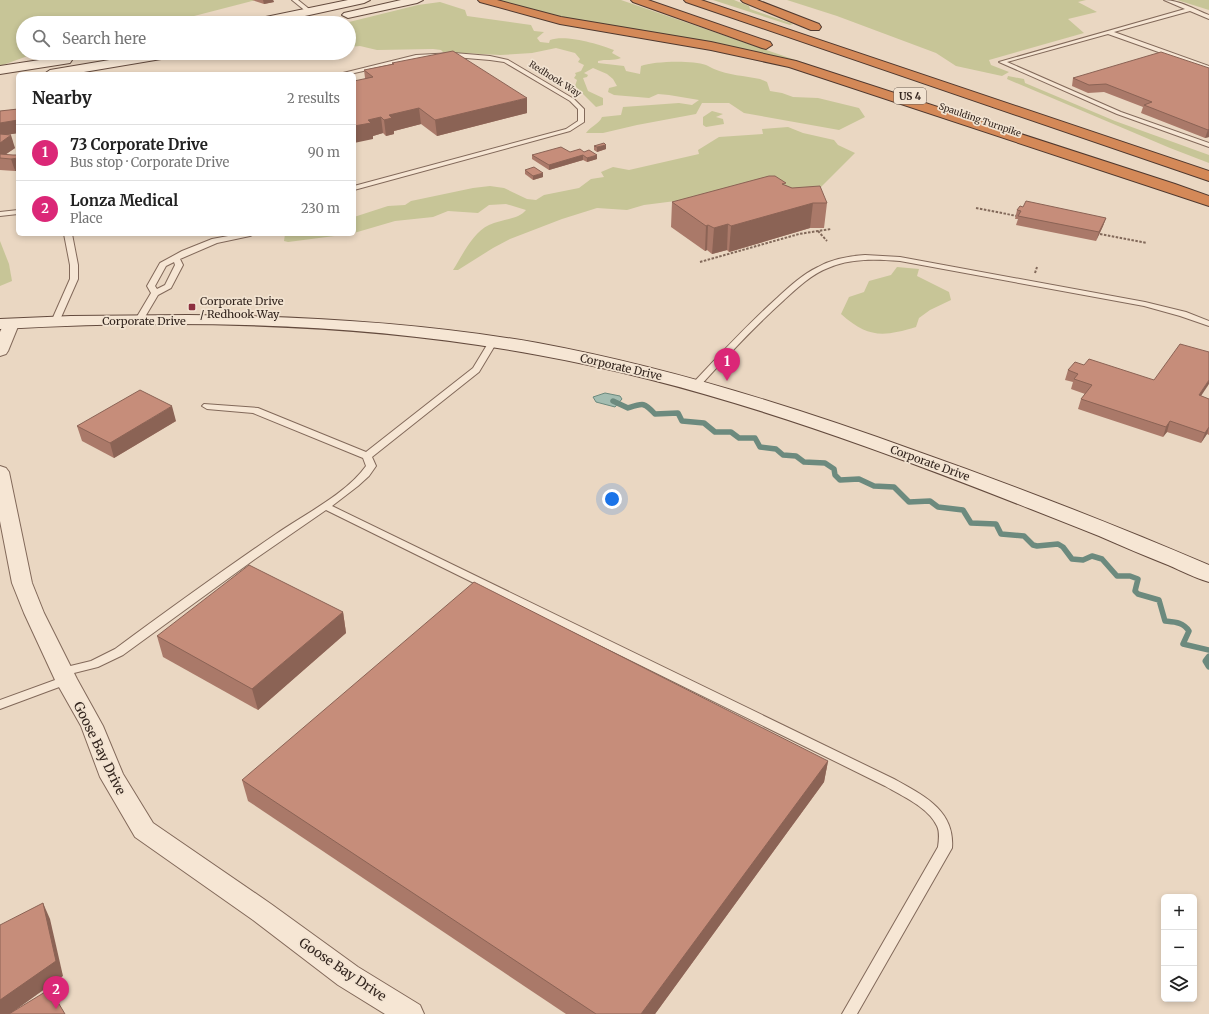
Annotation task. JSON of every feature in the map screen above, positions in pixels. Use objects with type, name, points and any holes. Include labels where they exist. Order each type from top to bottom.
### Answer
[{"type":"highway","points":[[484,0],[560,20],[711,46],[785,62],[829,75],[1184,192]]},
{"type":"highway","name":"Spaulding Turnpike","points":[[637,0],[1209,201]]},
{"type":"highway","name":"Spaulding Turnpike","points":[[690,0],[1209,176]]},
{"type":"highway","points":[[747,0],[829,32]]},
{"type":"highway","points":[[919,65],[1109,135],[1148,155]]},
{"type":"street","points":[[313,16],[364,0]]},
{"type":"street","points":[[316,16],[417,0]]},
{"type":"street","points":[[0,70],[63,60]]},
{"type":"street","points":[[62,72],[132,60]]},
{"type":"street","points":[[0,81],[16,79]]},
{"type":"street","name":"Corporate Drive","points":[[6,324],[139,320],[222,321],[324,325],[397,330],[493,342],[599,362],[696,385],[776,409],[923,460],[1082,520],[1209,574]]},
{"type":"street","points":[[0,351],[6,324]]},
{"type":"street","name":"Goose Bay Drive","points":[[0,472],[22,583],[64,676],[92,726],[112,777],[144,830],[262,912],[348,976],[410,1014]]},
{"type":"lane","points":[[295,0],[309,16]]},
{"type":"lane","points":[[1167,0],[1209,16]]},
{"type":"lane","points":[[1191,9],[1002,62],[1120,113],[1209,144]]},
{"type":"lane","points":[[1108,32],[1209,68]]},
{"type":"lane","name":"Redhook Way","points":[[351,72],[416,57],[454,56],[490,58],[506,61],[572,100],[581,108],[584,114],[581,122],[568,130],[356,187]]},
{"type":"lane","points":[[0,214],[16,212]]},
{"type":"lane","points":[[55,322],[74,279],[74,265],[68,236]]},
{"type":"lane","points":[[155,293],[151,286],[163,265],[199,247],[215,241],[240,236]]},
{"type":"lane","points":[[696,385],[717,360],[758,319],[810,274],[832,263],[864,257],[900,259],[1145,304],[1183,314],[1209,324]]},
{"type":"lane","points":[[139,320],[155,293],[168,286],[179,265],[176,259]]},
{"type":"lane","points":[[367,456],[476,370],[493,342]]},
{"type":"lane","points":[[0,705],[119,652],[271,542],[325,506],[367,473],[371,466],[367,456],[255,410],[207,406]]},
{"type":"lane","points":[[325,506],[855,766],[917,799],[935,813],[942,821],[945,831],[945,848],[849,1014]]},
{"type":"path","points":[[976,208],[1017,216]]},
{"type":"path","points":[[700,262],[799,234],[831,229]]},
{"type":"path","points":[[818,231],[827,241]]},
{"type":"path","points":[[1100,234],[1146,243]]},
{"type":"shaded area","points":[[0,0],[256,0],[194,16],[16,16],[17,60],[0,66]]},
{"type":"shaded area","points":[[495,0],[621,0],[810,65],[567,19]]},
{"type":"shaded area","points":[[713,0],[734,0],[749,6],[750,9],[793,24],[790,25]]},
{"type":"shaded area","points":[[787,0],[1086,0],[1078,2],[1097,12],[1068,19],[1084,33],[989,60],[991,65],[1009,72],[1002,76],[956,66],[936,53],[837,16]]},
{"type":"shaded area","points":[[1177,0],[1209,0],[1209,10]]},
{"type":"shaded area","points":[[440,2],[465,10],[467,16],[531,25],[534,31],[544,32],[537,38],[540,42],[549,43],[550,40],[556,38],[564,38],[582,40],[608,48],[614,50],[612,53],[621,58],[598,61],[598,63],[624,66],[626,71],[640,74],[641,66],[664,62],[700,63],[725,73],[760,79],[767,82],[770,91],[793,97],[818,98],[859,108],[865,117],[839,130],[744,113],[729,103],[702,103],[696,114],[603,133],[586,133],[602,117],[621,115],[623,107],[679,103],[692,105],[699,100],[658,94],[649,98],[614,95],[608,92],[609,88],[617,86],[613,79],[607,74],[593,68],[584,73],[588,75],[587,77],[583,78],[588,91],[603,98],[603,105],[596,107],[575,86],[577,80],[574,78],[576,75],[575,73],[581,71],[584,65],[578,62],[580,59],[575,53],[556,48],[532,53],[500,55],[443,52],[441,50],[433,49],[377,50],[356,46],[356,20],[418,5]]},
{"type":"shaded area","points":[[1008,76],[1024,79],[1025,83],[1115,121],[1209,155],[1209,163],[1007,79]]},
{"type":"shaded area","points":[[712,111],[723,114],[716,117],[723,119],[724,124],[706,127],[703,125],[703,117]]},
{"type":"shaded area","points":[[788,127],[803,133],[834,140],[838,145],[855,153],[818,190],[707,197],[644,205],[627,210],[597,208],[562,219],[510,239],[458,270],[453,270],[468,245],[483,228],[494,223],[519,216],[526,210],[506,204],[489,205],[478,213],[448,211],[433,217],[395,221],[356,232],[356,216],[388,206],[405,205],[411,201],[473,188],[490,186],[504,188],[527,199],[536,200],[544,195],[579,188],[591,179],[604,177],[601,172],[613,167],[629,170],[699,154],[698,150],[719,137],[763,134],[762,129]]},
{"type":"shaded area","points":[[285,236],[334,236],[288,242],[284,241]]},
{"type":"shaded area","points":[[0,241],[9,264],[12,281],[0,286]]},
{"type":"shaded area","points":[[897,267],[919,269],[917,276],[949,292],[951,300],[930,310],[919,318],[916,327],[894,333],[876,333],[859,328],[841,314],[849,297],[864,292],[869,281],[891,275]]},
{"type":"shaded area","points":[[605,393],[620,396],[622,399],[615,407],[596,402],[593,397]]},
{"type":"building","points":[[453,51],[527,98],[435,120],[419,108],[389,115],[392,118],[384,120],[381,117],[368,120],[371,123],[356,126],[356,81],[373,77],[364,70],[394,64],[392,63]]},
{"type":"building","points":[[1161,52],[1209,68],[1208,130],[1144,105],[1152,102],[1106,84],[1089,85],[1073,78]]},
{"type":"building","points":[[16,109],[16,120],[0,123],[0,111]]},
{"type":"building","points":[[0,134],[11,135],[0,143]]},
{"type":"building","points":[[604,143],[606,145],[597,147],[594,146]]},
{"type":"building","points":[[561,147],[570,152],[580,149],[584,152],[589,150],[597,155],[587,158],[583,155],[549,165],[532,155]]},
{"type":"building","points":[[0,154],[16,155],[16,158],[0,158]]},
{"type":"building","points":[[534,167],[543,173],[533,176],[525,170]]},
{"type":"building","points":[[769,176],[775,176],[786,183],[782,184],[792,188],[820,186],[827,203],[813,203],[731,226],[728,224],[714,228],[708,225],[706,226],[672,202]]},
{"type":"building","points":[[1026,201],[1106,218],[1099,232],[1018,216],[1021,211],[1017,210],[1020,206],[1023,207]]},
{"type":"building","points":[[1180,344],[1209,352],[1209,380],[1199,395],[1209,399],[1209,427],[1205,433],[1170,421],[1166,427],[1081,399],[1092,385],[1074,379],[1078,374],[1068,370],[1075,362],[1084,365],[1089,359],[1154,380]]},
{"type":"building","points":[[140,390],[172,406],[110,443],[77,426]]},
{"type":"building","points":[[249,565],[343,612],[252,689],[157,636]]},
{"type":"building","points":[[474,582],[828,761],[641,1014],[596,1014],[242,780]]},
{"type":"building","points":[[43,903],[56,961],[0,1000],[0,925]]},
{"type":"building","points":[[50,989],[65,1014],[9,1014]]},
{"type":"waterway","points":[[613,401],[628,408],[643,405],[648,407],[655,414],[678,413],[682,421],[704,423],[715,432],[731,432],[739,438],[755,438],[760,447],[776,449],[783,455],[796,456],[804,462],[825,463],[834,469],[835,475],[840,480],[859,479],[874,486],[894,487],[909,502],[930,501],[938,507],[963,510],[971,523],[996,524],[1001,534],[1024,536],[1033,545],[1037,546],[1058,544],[1063,547],[1072,559],[1083,560],[1092,556],[1102,559],[1117,576],[1130,576],[1138,579],[1135,591],[1138,594],[1159,600],[1165,621],[1178,623],[1187,628],[1189,631],[1183,644],[1209,650]]},
{"type":"waterway","points":[[1209,657],[1206,661],[1209,666]]},
{"type":"place","name":"Corporate Drive / Redhook Way","points":[[192,307]]},
{"type":"place","name":"73 Corporate Drive","points":[[727,381]]},
{"type":"place","name":"Lonza Medical","points":[[56,1009]]}]
